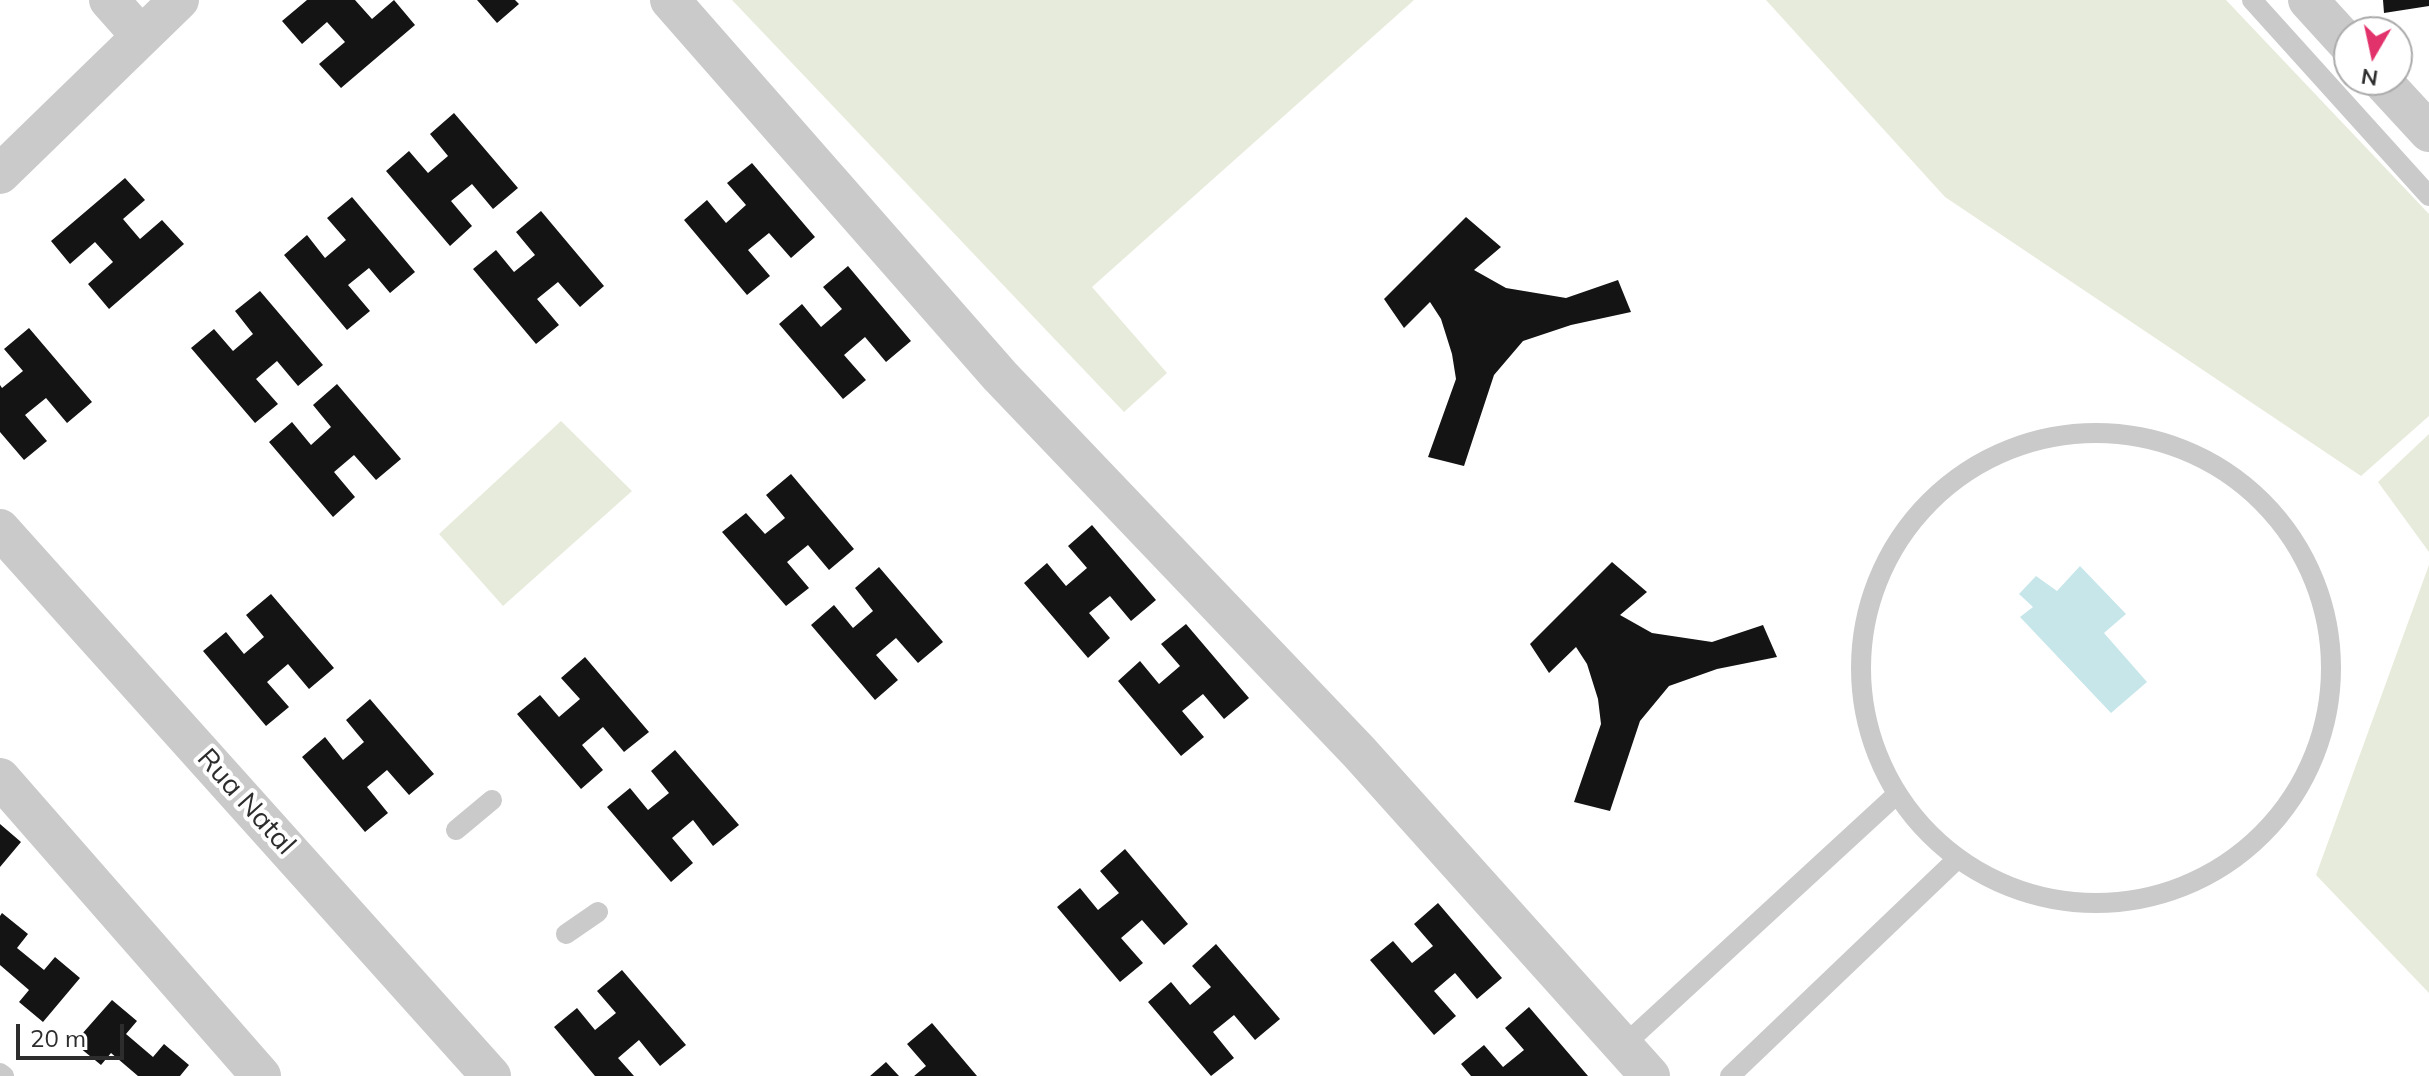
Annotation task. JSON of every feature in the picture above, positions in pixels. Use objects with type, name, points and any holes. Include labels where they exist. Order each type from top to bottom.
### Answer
[{"type":"street","points":[[109,0],[160,12]]},
{"type":"street","points":[[670,0],[1000,376],[1359,752],[1650,1076]]},
{"type":"street","points":[[2308,0],[2333,27]]},
{"type":"street","points":[[0,174],[160,12]]},
{"type":"street","points":[[2396,96],[2429,132]]},
{"type":"street","name":"Rua Natal","points":[[0,529],[491,1076]]},
{"type":"street","points":[[0,778],[259,1075]]},
{"type":"lane","points":[[2252,0],[2429,196]]},
{"type":"lane","points":[[2121,436],[2177,446],[2227,472],[2260,499],[2289,532],[2323,598],[2331,637],[2327,717],[2316,758],[2296,798],[2266,836],[2221,866],[2179,889],[2140,898],[2096,903],[2010,885],[1953,863],[1896,795],[1877,751],[1862,683],[1861,641],[1866,598],[1877,566],[1895,537],[1949,485],[1987,458],[2038,439],[2121,436]]},
{"type":"lane","points":[[1623,1046],[1896,795]]},
{"type":"lane","points":[[456,830],[492,800]]},
{"type":"lane","points":[[1730,1076],[1953,863]]},
{"type":"lane","points":[[566,934],[598,912]]},
{"type":"green space","points":[[732,0],[1414,0],[1092,287],[1167,373],[1124,412]]},
{"type":"green space","points":[[1766,0],[2226,0],[2429,214],[2429,416],[2361,476],[1945,197]]},
{"type":"green space","points":[[561,421],[632,491],[503,606],[439,534]]},
{"type":"green space","points":[[2429,434],[2429,552],[2378,482]]},
{"type":"green space","points":[[2429,565],[2429,993],[2316,875]]},
{"type":"water","points":[[2080,566],[2126,614],[2104,633],[2147,682],[2111,713],[2020,617],[2033,607],[2019,594],[2036,576],[2057,591]]},
{"type":"building","points":[[307,0],[355,0],[372,19],[394,0],[415,25],[341,88],[319,64],[345,42],[327,22],[302,44],[282,21]]},
{"type":"building","points":[[477,0],[515,0],[519,4],[497,23]]},
{"type":"building","points":[[2383,0],[2429,0],[2429,6],[2384,13]]},
{"type":"building","points":[[454,113],[518,188],[493,209],[472,184],[451,201],[472,226],[450,246],[386,171],[409,151],[428,173],[448,156],[430,134]]},
{"type":"building","points":[[752,163],[815,237],[791,258],[769,233],[748,250],[770,276],[747,295],[684,220],[707,200],[726,223],[746,205],[727,183]]},
{"type":"building","points":[[125,178],[145,200],[123,219],[140,239],[162,220],[184,244],[109,309],[88,284],[113,262],[95,242],[70,264],[51,241]]},
{"type":"building","points":[[352,197],[415,272],[390,293],[369,268],[348,285],[370,311],[347,330],[284,255],[307,235],[325,258],[346,240],[327,218]]},
{"type":"building","points":[[541,211],[604,286],[580,307],[558,282],[537,299],[559,325],[536,344],[473,269],[496,250],[514,272],[535,255],[516,232]]},
{"type":"building","points":[[1466,217],[1501,247],[1474,270],[1506,288],[1566,298],[1618,280],[1631,312],[1571,325],[1523,341],[1494,375],[1464,466],[1428,457],[1456,379],[1441,319],[1430,302],[1404,328],[1384,299]]},
{"type":"building","points":[[848,266],[911,341],[886,362],[865,337],[844,355],[866,380],[843,399],[779,324],[802,304],[821,327],[842,309],[823,287]]},
{"type":"building","points":[[260,291],[323,365],[298,386],[277,361],[256,379],[278,404],[255,423],[191,348],[214,329],[233,351],[253,334],[235,311]]},
{"type":"building","points":[[29,328],[92,402],[67,423],[46,398],[25,415],[47,441],[24,460],[0,432],[0,385],[2,388],[23,371],[4,349]]},
{"type":"building","points":[[337,384],[401,459],[376,480],[354,455],[334,472],[355,497],[333,517],[269,442],[292,422],[311,445],[331,427],[313,405]]},
{"type":"building","points":[[791,474],[854,549],[829,570],[808,545],[787,562],[809,588],[786,606],[722,532],[746,513],[765,534],[785,518],[766,495]]},
{"type":"building","points":[[1092,525],[1156,600],[1131,621],[1110,596],[1089,613],[1110,638],[1088,658],[1024,583],[1047,563],[1066,586],[1087,568],[1068,546]]},
{"type":"building","points":[[1612,562],[1647,592],[1620,615],[1652,633],[1712,642],[1763,625],[1777,657],[1717,669],[1669,686],[1640,721],[1610,811],[1574,802],[1601,724],[1598,699],[1587,664],[1576,647],[1549,673],[1530,644]]},
{"type":"building","points":[[879,567],[943,642],[918,663],[896,638],[876,655],[898,680],[875,700],[811,625],[834,605],[853,628],[873,611],[855,588]]},
{"type":"building","points":[[271,594],[334,668],[309,689],[288,664],[267,682],[289,707],[266,726],[203,651],[226,632],[244,654],[264,637],[246,615]]},
{"type":"building","points":[[1186,624],[1249,698],[1224,719],[1203,694],[1182,711],[1204,737],[1181,756],[1118,681],[1140,661],[1159,684],[1180,666],[1161,644]]},
{"type":"building","points":[[585,657],[649,732],[624,752],[603,727],[582,745],[603,770],[581,789],[517,714],[540,695],[559,717],[580,699],[561,678]]},
{"type":"building","points":[[370,699],[434,774],[409,795],[387,770],[367,787],[388,813],[365,832],[302,757],[325,737],[343,760],[364,742],[346,720]]},
{"type":"building","points":[[675,750],[739,825],[713,846],[693,820],[672,838],[693,863],[671,882],[607,807],[630,788],[648,810],[669,793],[651,771]]},
{"type":"building","points":[[0,824],[21,842],[0,867]]},
{"type":"building","points":[[1125,849],[1188,924],[1164,945],[1142,920],[1121,938],[1143,963],[1120,982],[1057,907],[1080,888],[1098,910],[1119,893],[1100,871]]},
{"type":"building","points":[[1438,903],[1502,978],[1477,999],[1455,973],[1434,991],[1456,1016],[1434,1035],[1370,960],[1393,941],[1412,963],[1433,946],[1414,924]]},
{"type":"building","points":[[2,913],[28,934],[17,948],[44,970],[55,957],[80,978],[43,1022],[19,1002],[29,990],[0,965]]},
{"type":"building","points":[[1216,944],[1280,1019],[1255,1040],[1234,1015],[1213,1032],[1234,1058],[1211,1076],[1148,1002],[1171,982],[1190,1005],[1211,987],[1192,966]]},
{"type":"building","points":[[622,970],[686,1045],[660,1066],[639,1040],[618,1058],[634,1076],[595,1076],[554,1027],[577,1008],[595,1030],[616,1013],[597,991]]},
{"type":"building","points":[[112,1000],[137,1021],[126,1034],[153,1057],[164,1044],[189,1065],[180,1076],[138,1076],[111,1053],[101,1065],[74,1043]]},
{"type":"building","points":[[1529,1007],[1588,1076],[1471,1076],[1461,1064],[1484,1045],[1503,1067],[1524,1050],[1505,1028]]},
{"type":"building","points":[[932,1023],[977,1076],[914,1076],[926,1066],[907,1044]]},
{"type":"building","points":[[886,1062],[899,1076],[870,1076]]}]
